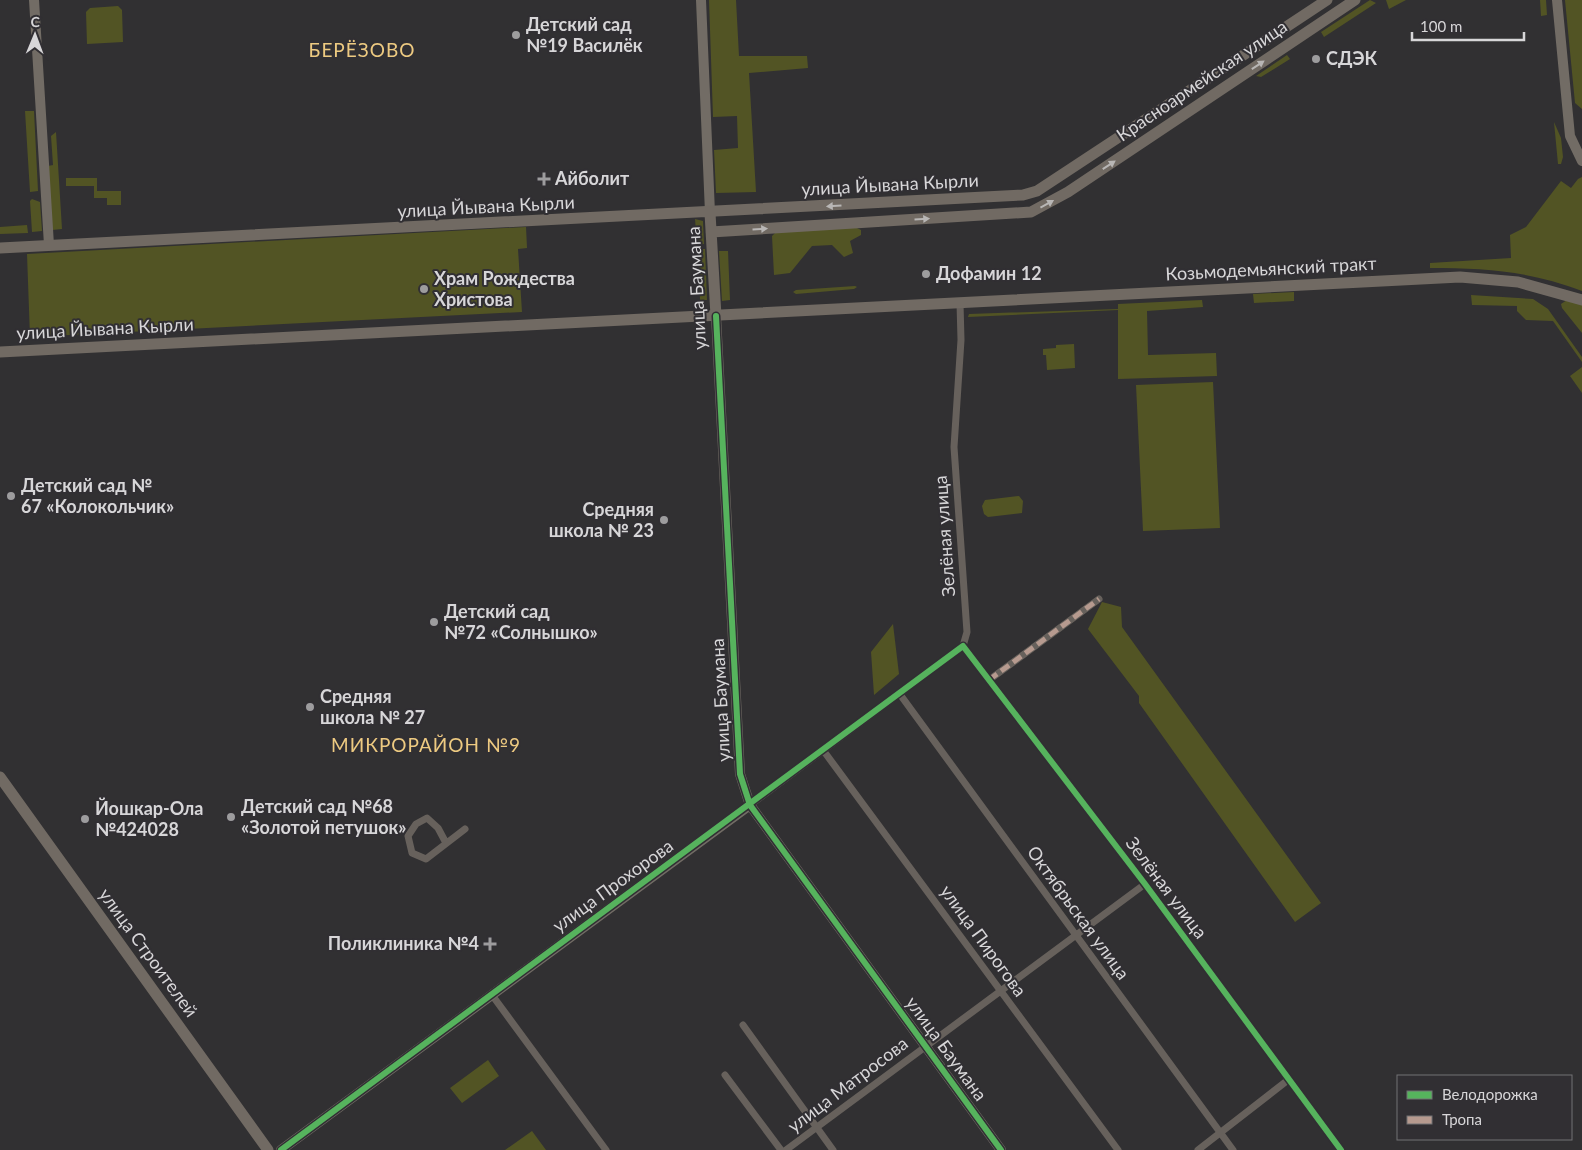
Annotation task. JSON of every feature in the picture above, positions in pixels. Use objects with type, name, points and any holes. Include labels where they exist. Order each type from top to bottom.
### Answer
[{"type":"main road","name":"Красноармейская улица","points":[[1058,177],[1327,0]]},
{"type":"main road","name":"Красноармейская улица","points":[[1068,192],[1355,0]]},
{"type":"main road","points":[[1233,62],[1242,76]]},
{"type":"main road","points":[[1196,87],[1205,101]]},
{"type":"main road","name":"улица Йывана Кырли","points":[[0,248],[710,213],[1023,195],[1037,191],[1058,177]]},
{"type":"main road","points":[[1058,177],[1068,192]]},
{"type":"main road","name":"улица Йывана Кырли","points":[[711,232],[1024,213],[1046,205],[1068,192]]},
{"type":"main road","points":[[856,205],[857,222]]},
{"type":"main road","name":"улица Баумана","points":[[710,213],[716,316]]},
{"type":"main road","name":"Козьмодемьянский тракт","points":[[960,303],[1460,277],[1518,282],[1582,300]]},
{"type":"main road","name":"улица Йывана Кырли","points":[[0,352],[960,303]]},
{"type":"main road","name":"улица Строителей","points":[[0,777],[268,1150]]},
{"type":"street","points":[[34,0],[49,245]]},
{"type":"street","name":"улица Баумана","points":[[701,0],[710,213]]},
{"type":"street","points":[[1557,0],[1570,136],[1582,161]]},
{"type":"street","name":"Зелёная улица","points":[[960,303],[961,340],[954,447],[967,632],[963,646],[1145,884],[1341,1150]]},
{"type":"street","name":"улица Баумана","points":[[716,316],[740,774],[750,805],[1001,1150]]},
{"type":"street","points":[[988,680],[1100,599]]},
{"type":"street","name":"улица Прохорова","points":[[281,1150],[963,646]]},
{"type":"street","name":"Октябрьская улица","points":[[899,693],[1233,1150]]},
{"type":"street","name":"улица Пирогова","points":[[823,750],[1118,1150]]},
{"type":"street","points":[[446,843],[438,828],[427,818],[416,824],[408,836],[412,853],[426,859],[465,829]]},
{"type":"street","name":"улица Матросова","points":[[786,1150],[1145,884]]},
{"type":"street","points":[[492,994],[606,1150]]},
{"type":"street","points":[[742,1025],[833,1150]]},
{"type":"street","points":[[724,1075],[781,1150]]},
{"type":"street","points":[[1198,1150],[1288,1080]]},
{"type":"green space","points":[[709,0],[736,0],[739,56],[807,56],[808,68],[749,73],[756,192],[716,193],[714,150],[738,148],[737,116],[713,117]]},
{"type":"green space","points":[[1370,0],[1376,3],[1324,37],[1321,32]]},
{"type":"green space","points":[[1386,0],[1406,0],[1389,9]]},
{"type":"green space","points":[[1540,0],[1546,0],[1547,15],[1541,16]]},
{"type":"green space","points":[[1565,0],[1582,0],[1582,109],[1575,103]]},
{"type":"green space","points":[[118,6],[122,10],[123,42],[87,44],[86,12],[90,8]]},
{"type":"green space","points":[[1287,55],[1290,59],[1261,77],[1256,76]]},
{"type":"green space","points":[[25,111],[34,111],[38,191],[30,192]]},
{"type":"green space","points":[[1554,122],[1561,138],[1563,157],[1561,164],[1558,164]]},
{"type":"green space","points":[[56,132],[62,229],[52,230],[48,166],[53,165],[51,136]]},
{"type":"green space","points":[[1582,177],[1582,291],[1544,279],[1507,272],[1430,268],[1430,263],[1511,258],[1510,235],[1526,227],[1561,181],[1571,188]]},
{"type":"green space","points":[[66,178],[97,178],[97,191],[121,191],[121,205],[107,205],[107,198],[94,198],[94,186],[66,186]]},
{"type":"green space","points":[[32,199],[40,202],[42,231],[32,232],[30,201]]},
{"type":"green space","points":[[695,219],[703,221],[704,244],[697,245]]},
{"type":"green space","points":[[27,225],[28,233],[0,234],[0,227]]},
{"type":"green space","points":[[526,227],[527,248],[518,249],[522,312],[30,337],[27,254]]},
{"type":"green space","points":[[855,227],[861,230],[861,235],[850,241],[853,253],[844,257],[832,245],[812,246],[790,273],[774,275],[772,236],[777,231]]},
{"type":"green space","points":[[698,249],[705,249],[707,300],[700,300]]},
{"type":"green space","points":[[719,251],[728,251],[730,300],[722,301]]},
{"type":"green space","points":[[857,287],[854,289],[796,294],[793,292],[796,290]]},
{"type":"green space","points":[[1294,292],[1294,301],[1254,303],[1253,294]]},
{"type":"green space","points":[[1471,295],[1533,299],[1548,309],[1582,357],[1582,362],[1553,321],[1526,320],[1517,311],[1517,306],[1472,305]]},
{"type":"green space","points":[[1202,300],[1203,307],[1147,311],[1148,355],[1216,353],[1217,376],[1118,379],[1118,310],[968,317],[969,314],[1118,309],[1118,304]]},
{"type":"green space","points":[[1567,300],[1582,305],[1582,333],[1562,308],[1561,304]]},
{"type":"green space","points":[[1074,344],[1075,368],[1047,370],[1046,355],[1043,355],[1043,349],[1056,348],[1056,345]]},
{"type":"green space","points":[[1582,367],[1582,393],[1570,376]]},
{"type":"green space","points":[[1213,382],[1220,528],[1143,531],[1136,385]]},
{"type":"green space","points":[[1019,496],[1023,501],[1022,513],[988,517],[984,514],[982,506],[985,500]]},
{"type":"green space","points":[[1102,602],[1121,607],[1122,627],[1321,903],[1295,922],[1139,703],[1139,696],[1088,629]]},
{"type":"green space","points":[[893,624],[899,674],[874,695],[871,652]]},
{"type":"green space","points":[[488,1060],[499,1076],[462,1103],[450,1088]]},
{"type":"green space","points":[[532,1131],[546,1150],[505,1150]]},
{"type":"marked path","points":[[989,680],[1099,599]]},
{"type":"cycle path","points":[[716,316],[740,774],[750,805],[1001,1150]]},
{"type":"cycle path","points":[[281,1150],[963,646],[1145,884],[1341,1150]]},
{"type":"place","name":"Детский сад №19 Василёк","points":[[516,35]]},
{"type":"place","name":"СДЭК","points":[[1316,59]]},
{"type":"place","name":"Айболит","points":[[544,179]]},
{"type":"place","name":"Дофамин 12","points":[[926,274]]},
{"type":"place","name":"Храм Рождества Христова","points":[[424,289]]},
{"type":"place","name":"Детский сад № 67 «Колокольчик»","points":[[11,496]]},
{"type":"place","name":"Средняя школа № 23","points":[[664,520]]},
{"type":"place","name":"Детский сад №72 «Солнышко»","points":[[434,622]]},
{"type":"place","name":"Средняя школа № 27","points":[[310,707]]},
{"type":"place","name":"Детский сад №68 «Золотой петушок»","points":[[231,817]]},
{"type":"place","name":"Йошкар-Ола №424028","points":[[85,819]]},
{"type":"place","name":"Поликлиника №4","points":[[490,944]]},
{"type":"district","name":"БЕРЁЗОВО","points":[[362,50]]},
{"type":"district","name":"МИКРОРАЙОН №9","points":[[426,745]]}]
